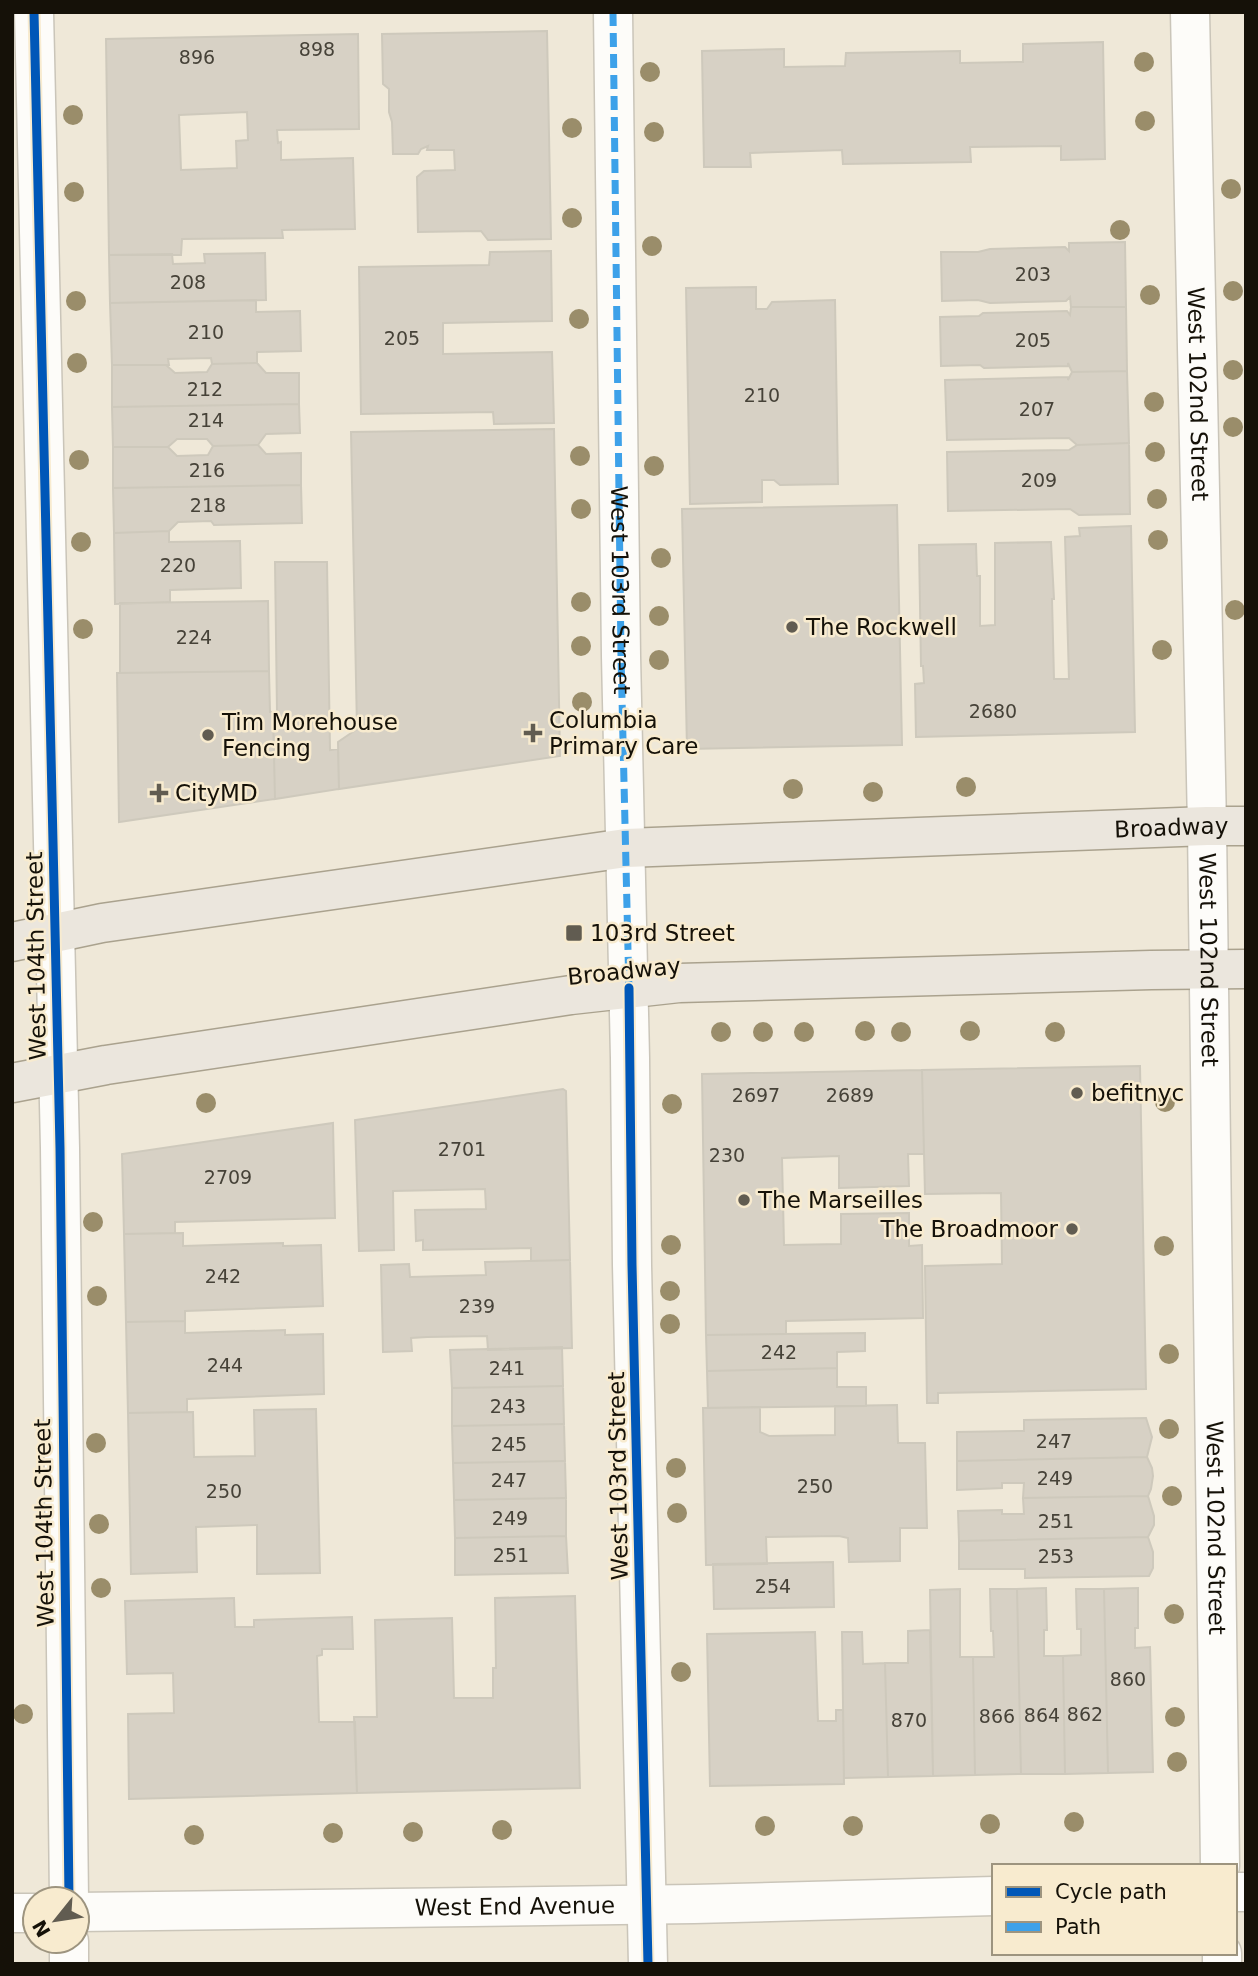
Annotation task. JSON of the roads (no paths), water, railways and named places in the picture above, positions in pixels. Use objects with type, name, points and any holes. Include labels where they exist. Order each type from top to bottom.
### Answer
[{"type":"main road","name":"Broadway","points":[[12,942],[102,923],[626,848],[1246,826]]},
{"type":"main road","name":"Broadway","points":[[12,1083],[120,1063],[572,995],[679,983],[1227,969]]},
{"type":"street","name":"West 104th Street","points":[[34,12],[58,1074],[69,1885]]},
{"type":"street","name":"West 103rd Street","points":[[612,12],[632,1265],[648,1964]]},
{"type":"street","name":"West 102nd Street","points":[[1190,12],[1207,826],[1227,969],[1220,1864]]},
{"type":"street","name":"West End Avenue","points":[[91,1912],[992,1896]]},
{"type":"place","name":"The Rockwell","points":[[792,627]]},
{"type":"place","name":"Columbia Primary Care","points":[[533,733]]},
{"type":"place","name":"Tim Morehouse Fencing","points":[[208,735]]},
{"type":"place","name":"CityMD","points":[[159,793]]},
{"type":"place","name":"103rd Street","points":[[574,933]]},
{"type":"place","name":"befitnyc","points":[[1077,1093]]},
{"type":"place","name":"The Marseilles","points":[[744,1200]]},
{"type":"place","name":"The Broadmoor","points":[[1072,1229]]}]
